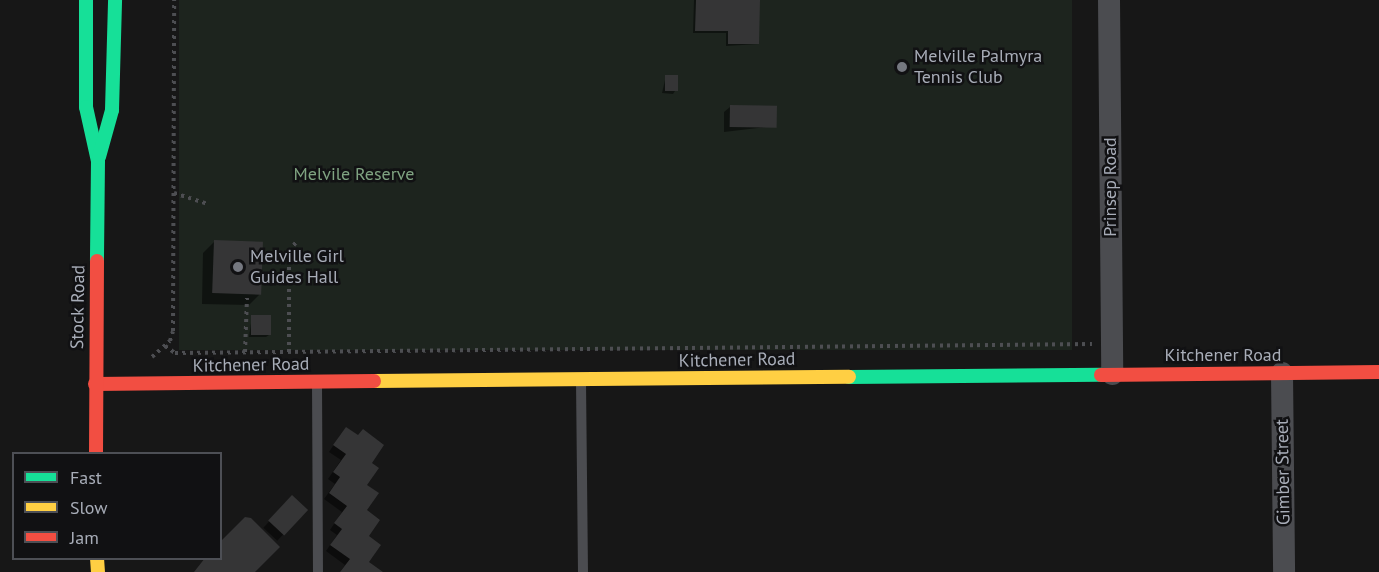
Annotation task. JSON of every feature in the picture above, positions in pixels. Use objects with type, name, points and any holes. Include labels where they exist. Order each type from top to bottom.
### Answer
[{"type":"street","name":"Stock Road","points":[[86,0],[86,107],[98,161],[96,452]]},
{"type":"street","name":"Stock Road","points":[[98,161],[112,110],[115,0]]},
{"type":"street","name":"Prinsep Road","points":[[1108,0],[1112,374]]},
{"type":"street","name":"Kitchener Road","points":[[95,384],[1379,372]]},
{"type":"street","name":"Gimber Street","points":[[1282,373],[1284,572]]},
{"type":"lane","points":[[581,380],[583,572]]},
{"type":"lane","points":[[317,382],[318,572]]},
{"type":"path","points":[[149,367],[151,359],[165,346],[173,331],[174,0]]},
{"type":"path","points":[[174,193],[208,204]]},
{"type":"path","points":[[289,352],[288,251],[298,240]]},
{"type":"path","points":[[245,352],[247,298]]},
{"type":"path","points":[[165,346],[175,353],[1094,344]]},
{"type":"green space","name":"Melvile Reserve","points":[[179,0],[1072,0],[1072,350],[179,350]]},
{"type":"building","points":[[696,0],[760,0],[759,44],[728,44],[728,31],[695,31]]},
{"type":"building","points":[[665,75],[678,75],[678,91],[665,91]]},
{"type":"building","points":[[730,105],[777,106],[777,128],[730,127]]},
{"type":"building","name":"Melville Girl Guides Hall","points":[[214,240],[263,242],[261,295],[212,293]]},
{"type":"building","points":[[251,315],[271,315],[271,335],[251,335]]},
{"type":"building","points":[[346,427],[358,435],[363,429],[384,445],[372,463],[379,468],[367,485],[379,493],[367,510],[380,520],[369,536],[381,545],[369,562],[383,572],[340,572],[350,559],[330,545],[342,529],[334,523],[347,506],[329,493],[340,477],[333,472],[346,454],[333,445]]},
{"type":"building","points":[[292,495],[308,510],[284,536],[268,521]]},
{"type":"building","points":[[245,517],[251,518],[280,547],[255,572],[194,572],[203,560],[222,560],[222,540]]},
{"type":"traffic: fast","points":[[86,0],[86,107],[98,161],[97,261]]},
{"type":"traffic: fast","points":[[99,157],[112,110],[115,0]]},
{"type":"traffic: fast","points":[[849,377],[1101,375]]},
{"type":"traffic: slow","points":[[374,381],[849,377]]},
{"type":"traffic: slow","points":[[97,560],[98,572]]},
{"type":"traffic: jam","points":[[96,452],[97,261]]},
{"type":"traffic: jam","points":[[1101,375],[1379,372]]},
{"type":"traffic: jam","points":[[95,384],[374,381]]},
{"type":"place","name":"Melville Palmyra Tennis Club","points":[[902,67]]},
{"type":"place","name":"Melville Girl Guides Hall","points":[[238,267]]}]
